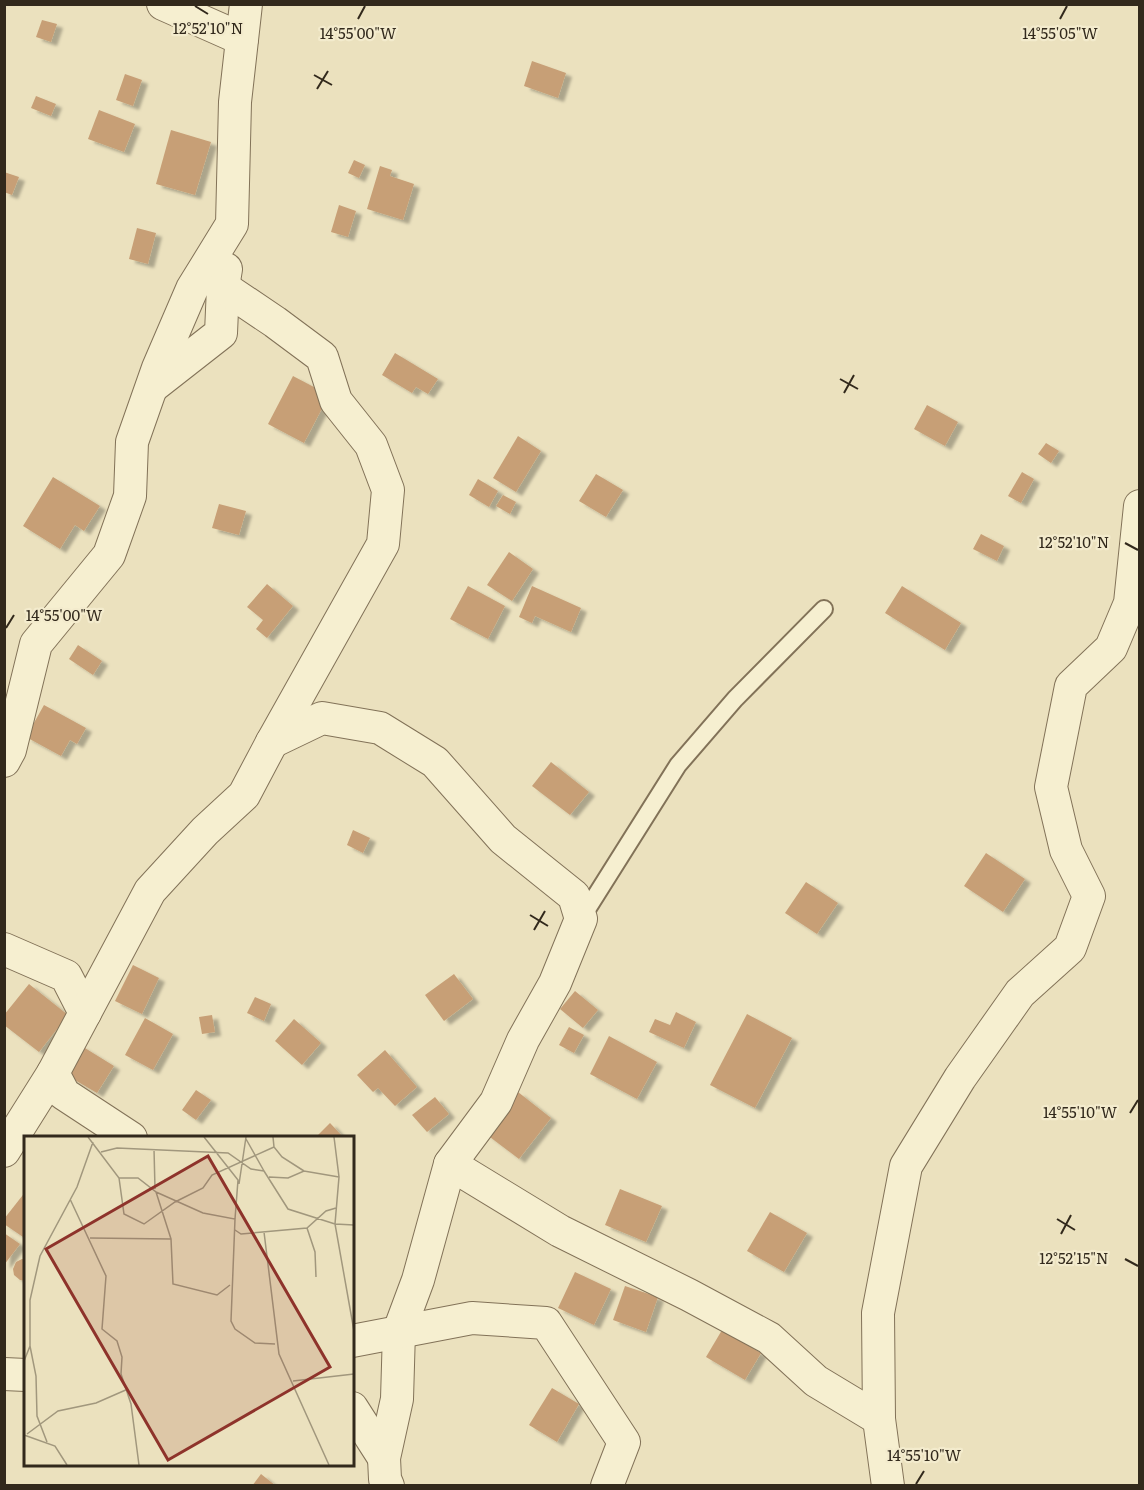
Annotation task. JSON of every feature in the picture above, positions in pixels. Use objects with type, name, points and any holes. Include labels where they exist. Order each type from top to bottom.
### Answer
[{"type":"street","points":[[163,4],[242,39]]},
{"type":"street","points":[[152,387],[221,333],[223,287],[232,224],[235,102],[246,4]]},
{"type":"street","points":[[4,761],[10,750],[36,644],[109,555],[130,496],[132,442],[158,368],[192,289],[232,224]]},
{"type":"street","points":[[4,1152],[54,1072],[150,891],[205,831],[244,795],[384,544],[388,490],[372,445],[336,401],[322,357],[223,287]]},
{"type":"street","points":[[888,1485],[879,1419],[878,1313],[906,1166],[960,1078],[1020,993],[1070,948],[1089,896],[1065,850],[1051,787],[1071,686],[1111,648],[1135,597],[1140,506]]},
{"type":"street","points":[[272,742],[322,718],[380,728],[435,762],[503,839],[574,896],[581,919],[555,983],[523,1040],[496,1102],[450,1164],[418,1280],[399,1331],[397,1399],[385,1477]]},
{"type":"street","points":[[4,949],[66,976],[85,1013]]},
{"type":"street","points":[[54,1072],[64,1094],[129,1136]]},
{"type":"street","points":[[450,1164],[560,1231],[689,1295],[769,1338],[816,1381],[879,1419]]},
{"type":"street","points":[[354,1341],[472,1318],[546,1323],[624,1442],[607,1485]]},
{"type":"street","points":[[4,1374],[24,1376]]},
{"type":"street","points":[[354,1412],[385,1477]]},
{"type":"lane","points":[[581,919],[678,765],[735,699],[824,609]]},
{"type":"building","points":[[42,20],[57,24],[51,42],[36,37]]},
{"type":"building","points":[[532,61],[566,73],[558,98],[524,86]]},
{"type":"building","points":[[125,74],[142,80],[133,106],[116,100]]},
{"type":"building","points":[[36,96],[56,104],[51,116],[31,108]]},
{"type":"building","points":[[99,110],[135,124],[124,152],[88,139]]},
{"type":"building","points":[[171,130],[211,142],[195,195],[156,184]]},
{"type":"building","points":[[354,160],[365,165],[359,178],[348,173]]},
{"type":"building","points":[[380,166],[392,170],[390,176],[414,184],[403,220],[367,209]]},
{"type":"building","points":[[4,172],[19,177],[12,195],[4,192]]},
{"type":"building","points":[[339,205],[356,211],[348,237],[331,232]]},
{"type":"building","points":[[137,228],[156,233],[148,264],[129,259]]},
{"type":"building","points":[[395,353],[438,379],[428,394],[416,387],[412,393],[382,375]]},
{"type":"building","points":[[293,376],[329,395],[304,443],[268,424]]},
{"type":"building","points":[[927,405],[958,422],[945,446],[914,429]]},
{"type":"building","points":[[518,436],[541,451],[516,492],[493,478]]},
{"type":"building","points":[[1046,443],[1059,451],[1051,463],[1038,454]]},
{"type":"building","points":[[1022,472],[1034,479],[1021,503],[1008,496]]},
{"type":"building","points":[[596,474],[623,490],[606,517],[579,501]]},
{"type":"building","points":[[53,477],[100,506],[84,531],[75,525],[60,549],[23,526]]},
{"type":"building","points":[[478,479],[498,491],[489,507],[469,495]]},
{"type":"building","points":[[503,495],[516,502],[510,514],[496,506]]},
{"type":"building","points":[[219,504],[246,511],[239,535],[212,528]]},
{"type":"building","points":[[981,534],[1004,546],[997,561],[973,549]]},
{"type":"building","points":[[509,552],[533,569],[512,601],[487,585]]},
{"type":"building","points":[[267,584],[293,606],[267,638],[256,629],[263,620],[247,607]]},
{"type":"building","points":[[468,586],[505,606],[488,639],[450,619]]},
{"type":"building","points":[[532,586],[581,608],[571,632],[535,616],[532,623],[519,617]]},
{"type":"building","points":[[902,586],[961,623],[945,650],[885,613]]},
{"type":"building","points":[[78,645],[102,661],[93,675],[69,659]]},
{"type":"building","points":[[44,705],[86,728],[77,744],[70,740],[61,756],[26,737]]},
{"type":"building","points":[[551,762],[589,792],[570,815],[532,786]]},
{"type":"building","points":[[353,830],[370,838],[363,853],[347,845]]},
{"type":"building","points":[[986,853],[1025,879],[1003,912],[964,886]]},
{"type":"building","points":[[806,882],[838,903],[817,934],[785,913]]},
{"type":"building","points":[[133,965],[159,978],[142,1014],[115,1001]]},
{"type":"building","points":[[454,974],[473,999],[444,1021],[425,995]]},
{"type":"building","points":[[29,984],[68,1015],[39,1052],[4,1025],[4,1015]]},
{"type":"building","points":[[575,991],[598,1010],[583,1028],[560,1009]]},
{"type":"building","points":[[255,997],[271,1004],[264,1021],[247,1013]]},
{"type":"building","points":[[676,1012],[696,1022],[684,1048],[649,1032],[655,1019],[670,1025]]},
{"type":"building","points":[[747,1014],[792,1038],[755,1108],[710,1085]]},
{"type":"building","points":[[212,1015],[215,1032],[202,1034],[199,1017]]},
{"type":"building","points":[[145,1018],[173,1034],[153,1070],[125,1055]]},
{"type":"building","points":[[294,1019],[321,1043],[302,1065],[275,1041]]},
{"type":"building","points":[[569,1027],[584,1035],[574,1053],[559,1045]]},
{"type":"building","points":[[609,1036],[657,1062],[637,1099],[590,1074]]},
{"type":"building","points":[[80,1045],[114,1066],[97,1093],[63,1073]]},
{"type":"building","points":[[385,1050],[417,1087],[395,1106],[378,1088],[373,1092],[357,1075]]},
{"type":"building","points":[[196,1090],[211,1100],[196,1120],[182,1110]]},
{"type":"building","points":[[518,1092],[551,1118],[519,1159],[486,1134]]},
{"type":"building","points":[[435,1097],[449,1114],[427,1132],[412,1115]]},
{"type":"building","points":[[330,1123],[342,1136],[317,1136]]},
{"type":"building","points":[[620,1189],[662,1206],[646,1242],[605,1225]]},
{"type":"building","points":[[24,1194],[24,1238],[4,1224],[4,1219]]},
{"type":"building","points":[[770,1212],[807,1233],[784,1272],[747,1251]]},
{"type":"building","points":[[4,1233],[20,1244],[4,1265]]},
{"type":"building","points":[[24,1260],[24,1281],[14,1275],[13,1269],[16,1262]]},
{"type":"building","points":[[575,1272],[611,1289],[594,1325],[558,1308]]},
{"type":"building","points":[[625,1286],[658,1297],[646,1332],[613,1320]]},
{"type":"building","points":[[722,1330],[761,1353],[745,1380],[706,1357]]},
{"type":"building","points":[[552,1388],[579,1404],[557,1442],[529,1425]]},
{"type":"building","points":[[261,1474],[276,1486],[252,1486]]}]
